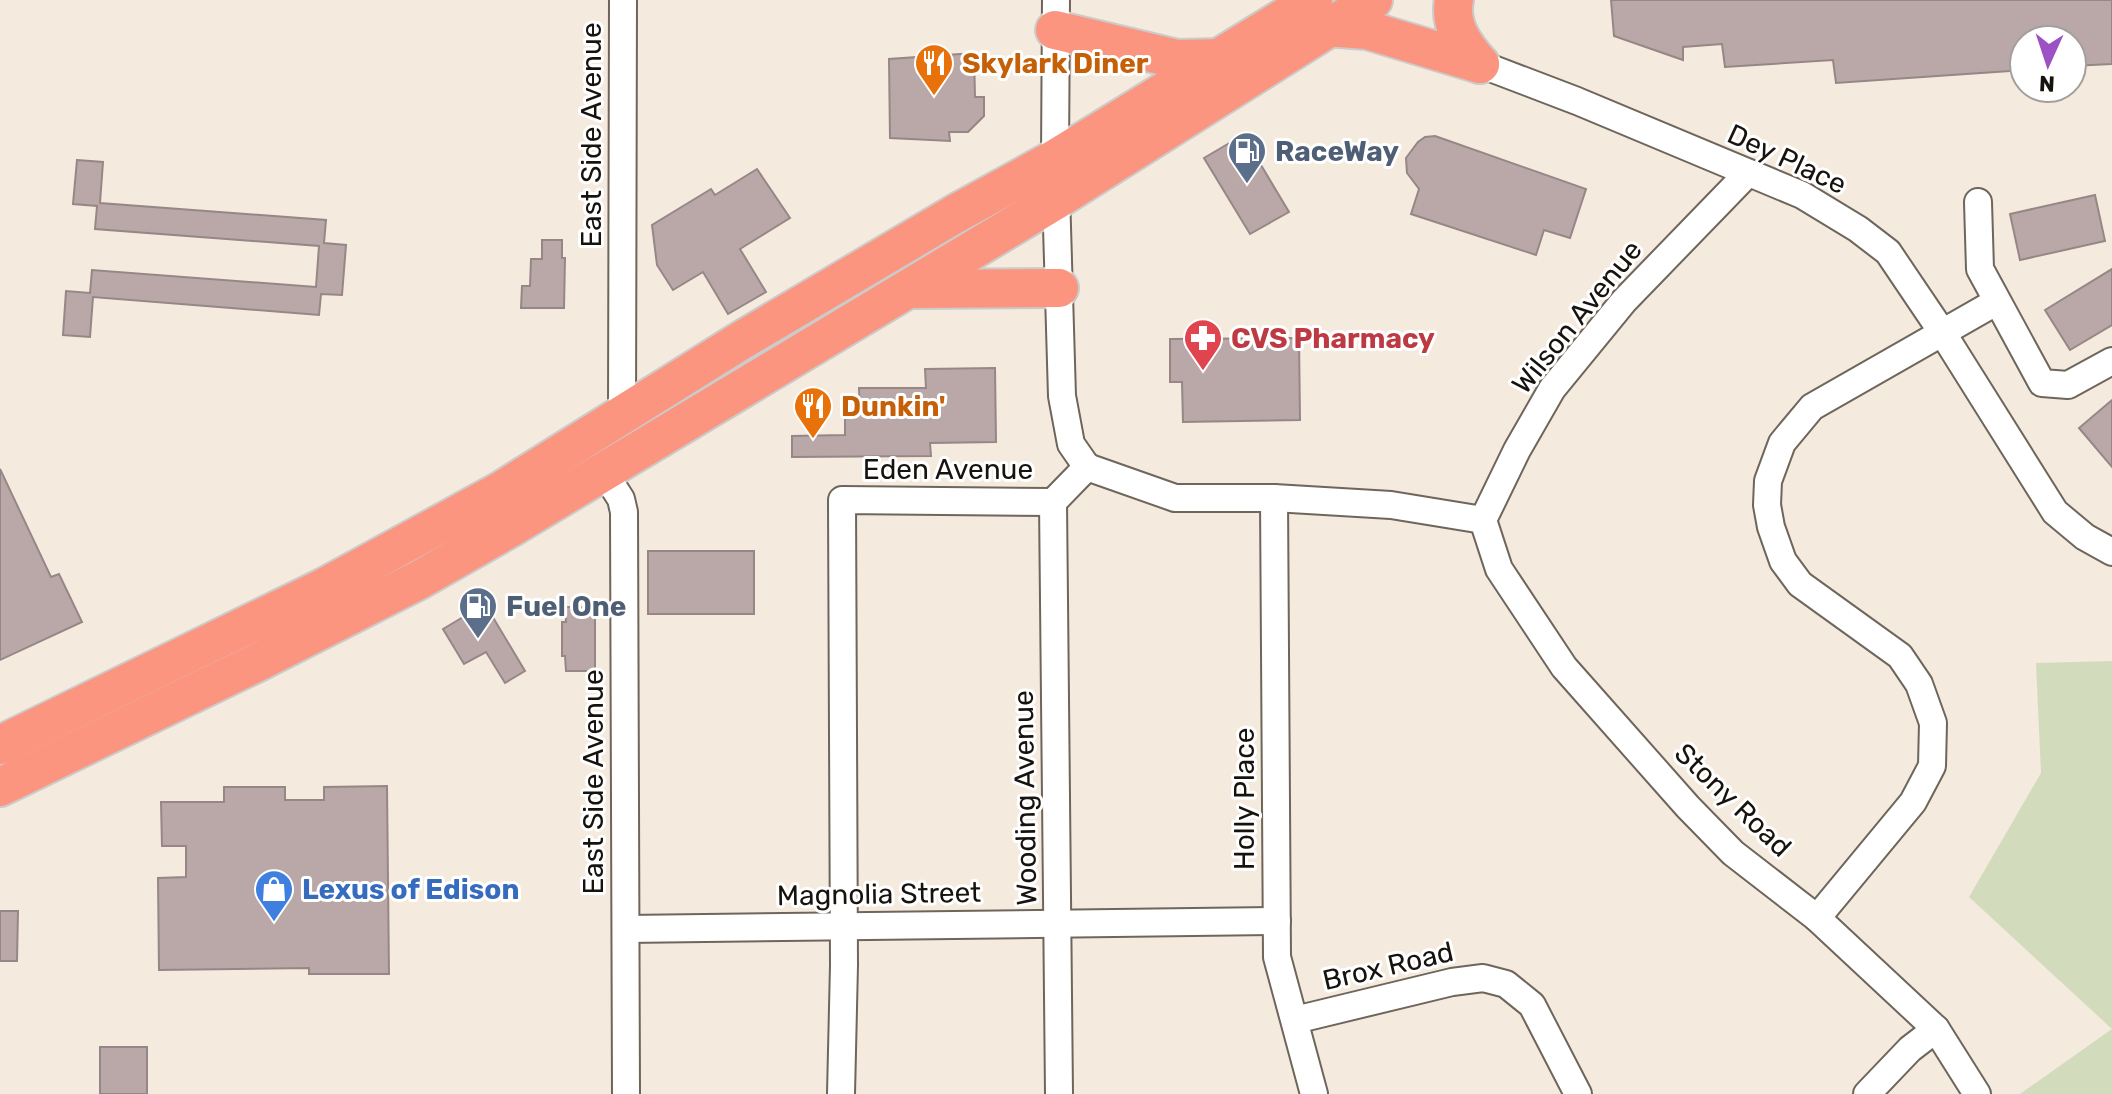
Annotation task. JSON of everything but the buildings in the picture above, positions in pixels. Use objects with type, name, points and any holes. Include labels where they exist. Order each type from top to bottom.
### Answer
[{"type":"highway","points":[[0,745],[339,580],[499,492],[927,230],[1055,159],[1222,58],[1319,14],[1373,0]]},
{"type":"highway","points":[[1454,0],[1455,25],[1461,42],[1480,64]]},
{"type":"highway","points":[[1319,14],[1480,64]]},
{"type":"highway","points":[[0,787],[174,705],[374,603],[605,474],[1056,200],[1319,14]]},
{"type":"highway","points":[[1056,15],[1177,59],[1222,58]]},
{"type":"highway","points":[[907,289],[1059,288]]},
{"type":"street","name":"East Side Avenue","points":[[622,415],[623,0]]},
{"type":"street","points":[[1056,15],[1055,159],[1062,396],[1071,444],[1087,467],[1175,498],[1274,498],[1391,505],[1483,520]]},
{"type":"street","name":"Dey Place","points":[[1480,64],[1802,195],[1858,229],[1888,252],[2055,512],[2085,537],[2112,552]]},
{"type":"street","name":"Wilson Avenue","points":[[1483,520],[1517,450],[1552,389],[1624,301],[1748,173]]},
{"type":"street","points":[[1978,202],[1980,269],[2042,383],[2068,385],[2112,361]]},
{"type":"street","points":[[1817,918],[1913,802],[1932,766],[1933,723],[1919,684],[1900,656],[1800,584],[1783,561],[1769,516],[1768,481],[1782,443],[1812,407],[1996,302]]},
{"type":"street","name":"Eden Avenue","points":[[841,1094],[844,927],[842,500],[1053,502],[1087,467]]},
{"type":"street","name":"East Side Avenue","points":[[605,474],[621,499],[624,512],[626,1094]]},
{"type":"street","name":"Holly Place","points":[[1274,498],[1277,957],[1314,1094]]},
{"type":"street","name":"Wooding Avenue","points":[[1053,502],[1059,1094]]},
{"type":"street","name":"Stony Road","points":[[1483,520],[1499,569],[1564,667],[1733,853],[1817,918],[1936,1029],[1977,1094]]},
{"type":"street","name":"Magnolia Street","points":[[626,929],[1277,921]]},
{"type":"street","name":"Brox Road","points":[[1295,1020],[1452,982],[1483,978],[1495,981],[1506,984],[1532,1005],[1578,1094]]},
{"type":"street","points":[[1867,1094],[1910,1049],[1936,1029]]},
{"type":"green space","points":[[2112,661],[2112,1029],[1969,897],[2041,773],[2036,663]]},
{"type":"green space","points":[[2112,1029],[2112,1094],[2020,1094]]},
{"type":"place","name":"Skylark Diner","points":[[934,97]]},
{"type":"place","name":"RaceWay","points":[[1247,185]]},
{"type":"place","name":"CVS Pharmacy","points":[[1203,372]]},
{"type":"place","name":"Dunkin'","points":[[813,440]]},
{"type":"place","name":"Fuel One","points":[[478,640]]},
{"type":"place","name":"Lexus of Edison","points":[[274,923]]}]
